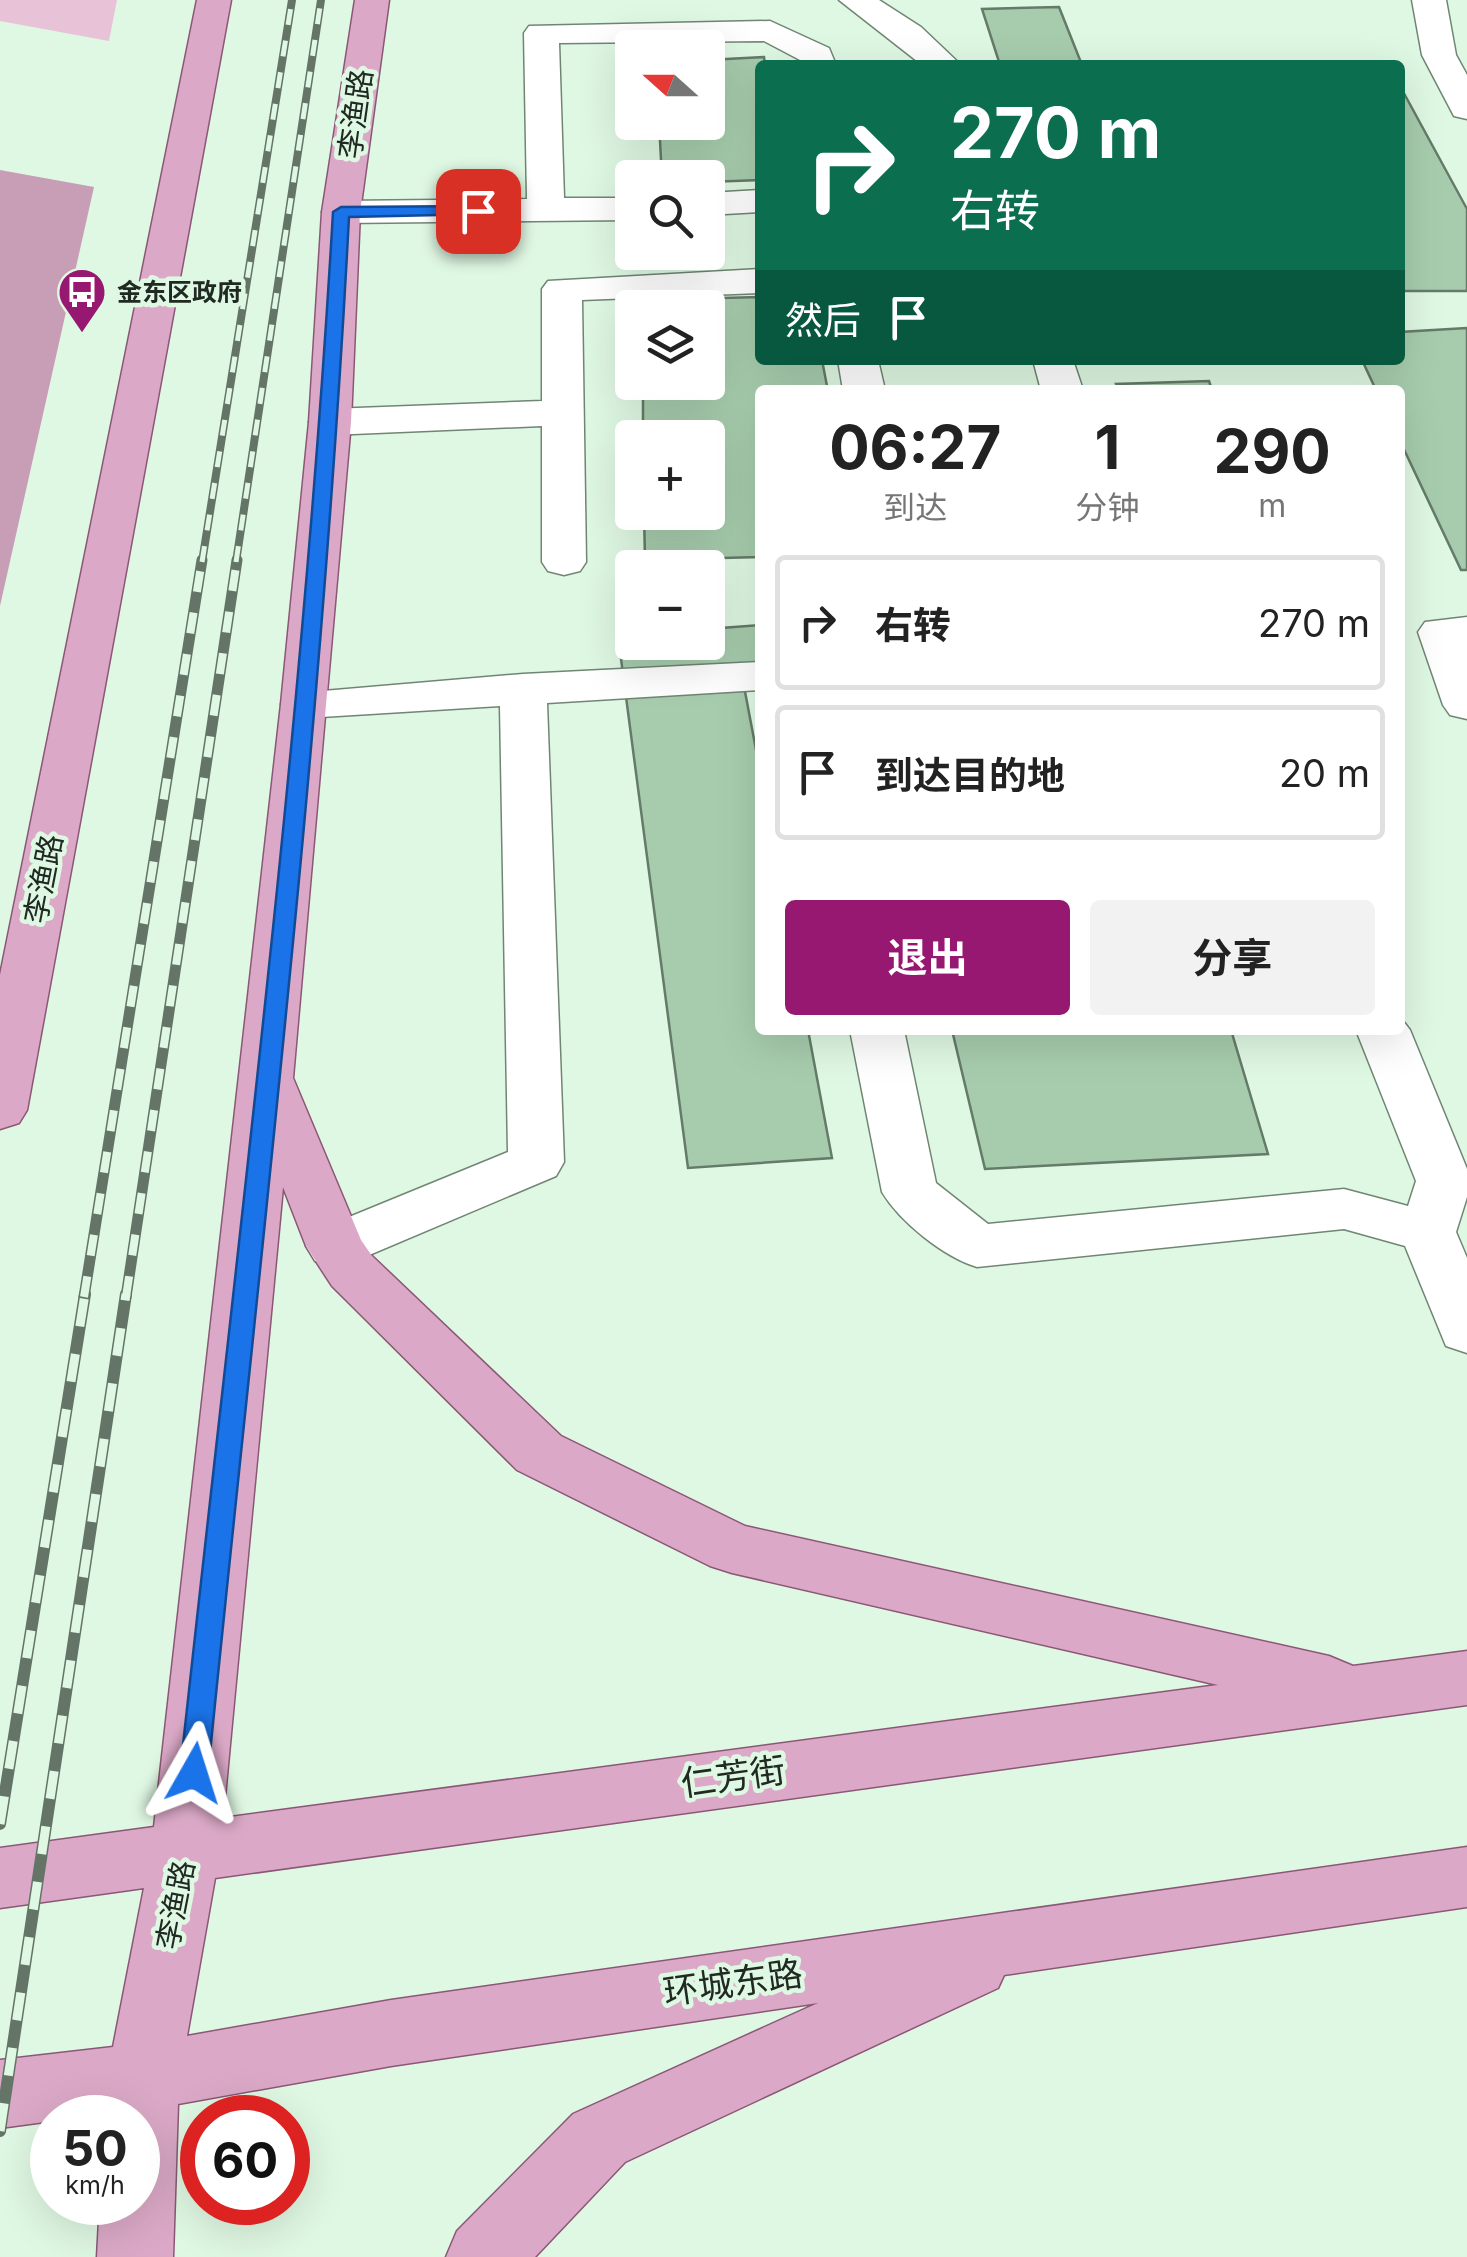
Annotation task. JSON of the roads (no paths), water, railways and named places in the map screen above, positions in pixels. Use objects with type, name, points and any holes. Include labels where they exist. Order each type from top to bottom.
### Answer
[{"type":"main road","name":"李渔路","points":[[0,1110],[214,0]]},
{"type":"main road","name":"李渔路","points":[[135,2257],[143,2077],[186,1850],[305,704],[330,422],[341,212],[372,0]]},
{"type":"main road","points":[[267,1079],[334,1246],[352,1271],[539,1453],[732,1548],[1366,1692]]},
{"type":"main road","name":"仁芳街","points":[[0,1878],[1467,1678]]},
{"type":"main road","name":"环城东路","points":[[0,2094],[143,2077],[391,2033],[1467,1877]]},
{"type":"main road","points":[[484,2257],[599,2138],[1024,1941]]},
{"type":"lane","points":[[856,0],[909,34],[937,60]]},
{"type":"lane","points":[[1443,13],[1439,55],[1467,108]]},
{"type":"lane","points":[[546,210],[541,33],[770,31],[818,55],[818,60]]},
{"type":"lane","points":[[725,203],[755,201]]},
{"type":"lane","points":[[341,212],[615,210]]},
{"type":"lane","points":[[564,562],[562,289],[755,281]]},
{"type":"lane","points":[[330,422],[560,412]]},
{"type":"lane","points":[[1467,631],[1441,632],[1467,704]]},
{"type":"lane","points":[[305,704],[755,676]]},
{"type":"lane","points":[[334,1246],[536,1162],[524,688]]},
{"type":"lane","points":[[878,1035],[910,1192],[977,1246],[1344,1209],[1428,1232]]},
{"type":"lane","points":[[1384,1035],[1444,1181],[1428,1232],[1467,1331]]},
{"type":"railway","points":[[202,562],[292,0]]},
{"type":"railway","points":[[236,562],[321,0]]},
{"type":"railway","points":[[84,1297],[202,560]]},
{"type":"railway","points":[[126,1297],[237,560]]},
{"type":"railway","points":[[0,1824],[85,1294]]},
{"type":"railway","points":[[0,2131],[126,1294]]},
{"type":"place","name":"金东区政府","points":[[82,334]]}]
